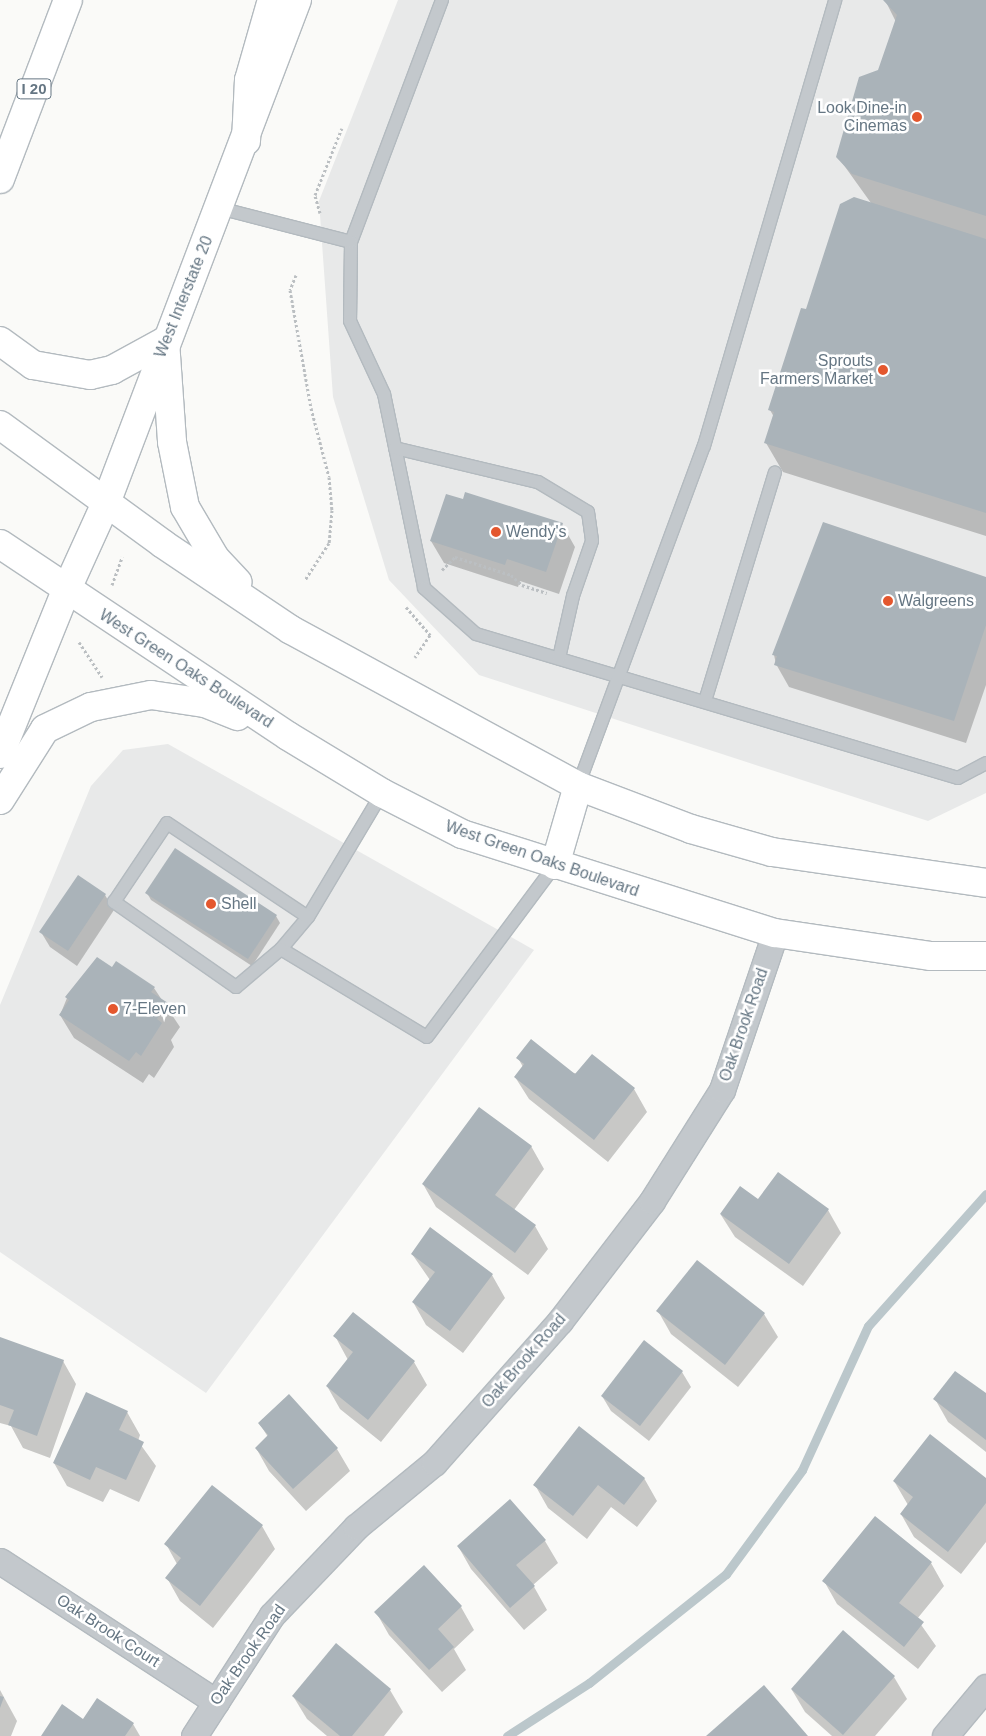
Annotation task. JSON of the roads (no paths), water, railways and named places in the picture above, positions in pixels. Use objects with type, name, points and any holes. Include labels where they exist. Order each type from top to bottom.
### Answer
[{"type":"main road","name":"I 20","points":[[0,179],[68,0]]},
{"type":"main road","points":[[246,141],[248,80],[272,0]]},
{"type":"main road","name":"West Interstate 20","points":[[0,754],[66,591],[106,503],[165,342],[246,141],[297,0]]},
{"type":"main road","points":[[0,341],[33,365],[90,375],[112,370],[165,342],[172,442],[185,507],[215,558],[291,630]]},
{"type":"main road","points":[[0,425],[106,503],[291,630],[578,786],[691,829],[772,852],[986,884]]},
{"type":"main road","name":"West Green Oaks Boulevard","points":[[0,544],[66,591],[288,736],[382,793],[462,834],[554,865],[775,933],[931,956],[986,956]]},
{"type":"main road","points":[[0,800],[45,729],[91,706],[151,695],[205,703],[288,736]]},
{"type":"main road","points":[[554,865],[578,786]]},
{"type":"street","name":"Oak Brook Road","points":[[194,1736],[272,1615],[356,1526],[434,1464],[560,1321],[652,1201],[722,1090],[775,933]]},
{"type":"street","name":"Oak Brook Court","points":[[0,1560],[216,1702]]},
{"type":"street","points":[[945,1736],[986,1687]]},
{"type":"lane","points":[[442,0],[351,242],[350,321],[384,394],[424,588],[476,634],[622,676],[958,778],[986,763]]},
{"type":"lane","points":[[578,786],[622,676],[704,446],[835,0]]},
{"type":"lane","points":[[219,208],[351,242]]},
{"type":"lane","points":[[395,448],[538,482],[588,512],[592,541],[573,596],[560,658]]},
{"type":"lane","points":[[705,701],[775,472]]},
{"type":"lane","points":[[308,917],[167,823],[114,902],[236,987],[280,949],[308,917],[382,793]]},
{"type":"lane","points":[[280,949],[427,1037],[554,865]]},
{"type":"waterway","points":[[507,1736],[589,1683],[726,1574],[802,1470],[868,1326],[986,1194]]},
{"type":"place","name":"Look Dine-in Cinemas","points":[[917,117]]},
{"type":"place","name":"Sprouts Farmers Market","points":[[883,370]]},
{"type":"place","name":"Wendy's","points":[[496,532]]},
{"type":"place","name":"Walgreens","points":[[888,601]]},
{"type":"place","name":"Shell","points":[[211,904]]},
{"type":"place","name":"7-Eleven","points":[[113,1009]]}]
